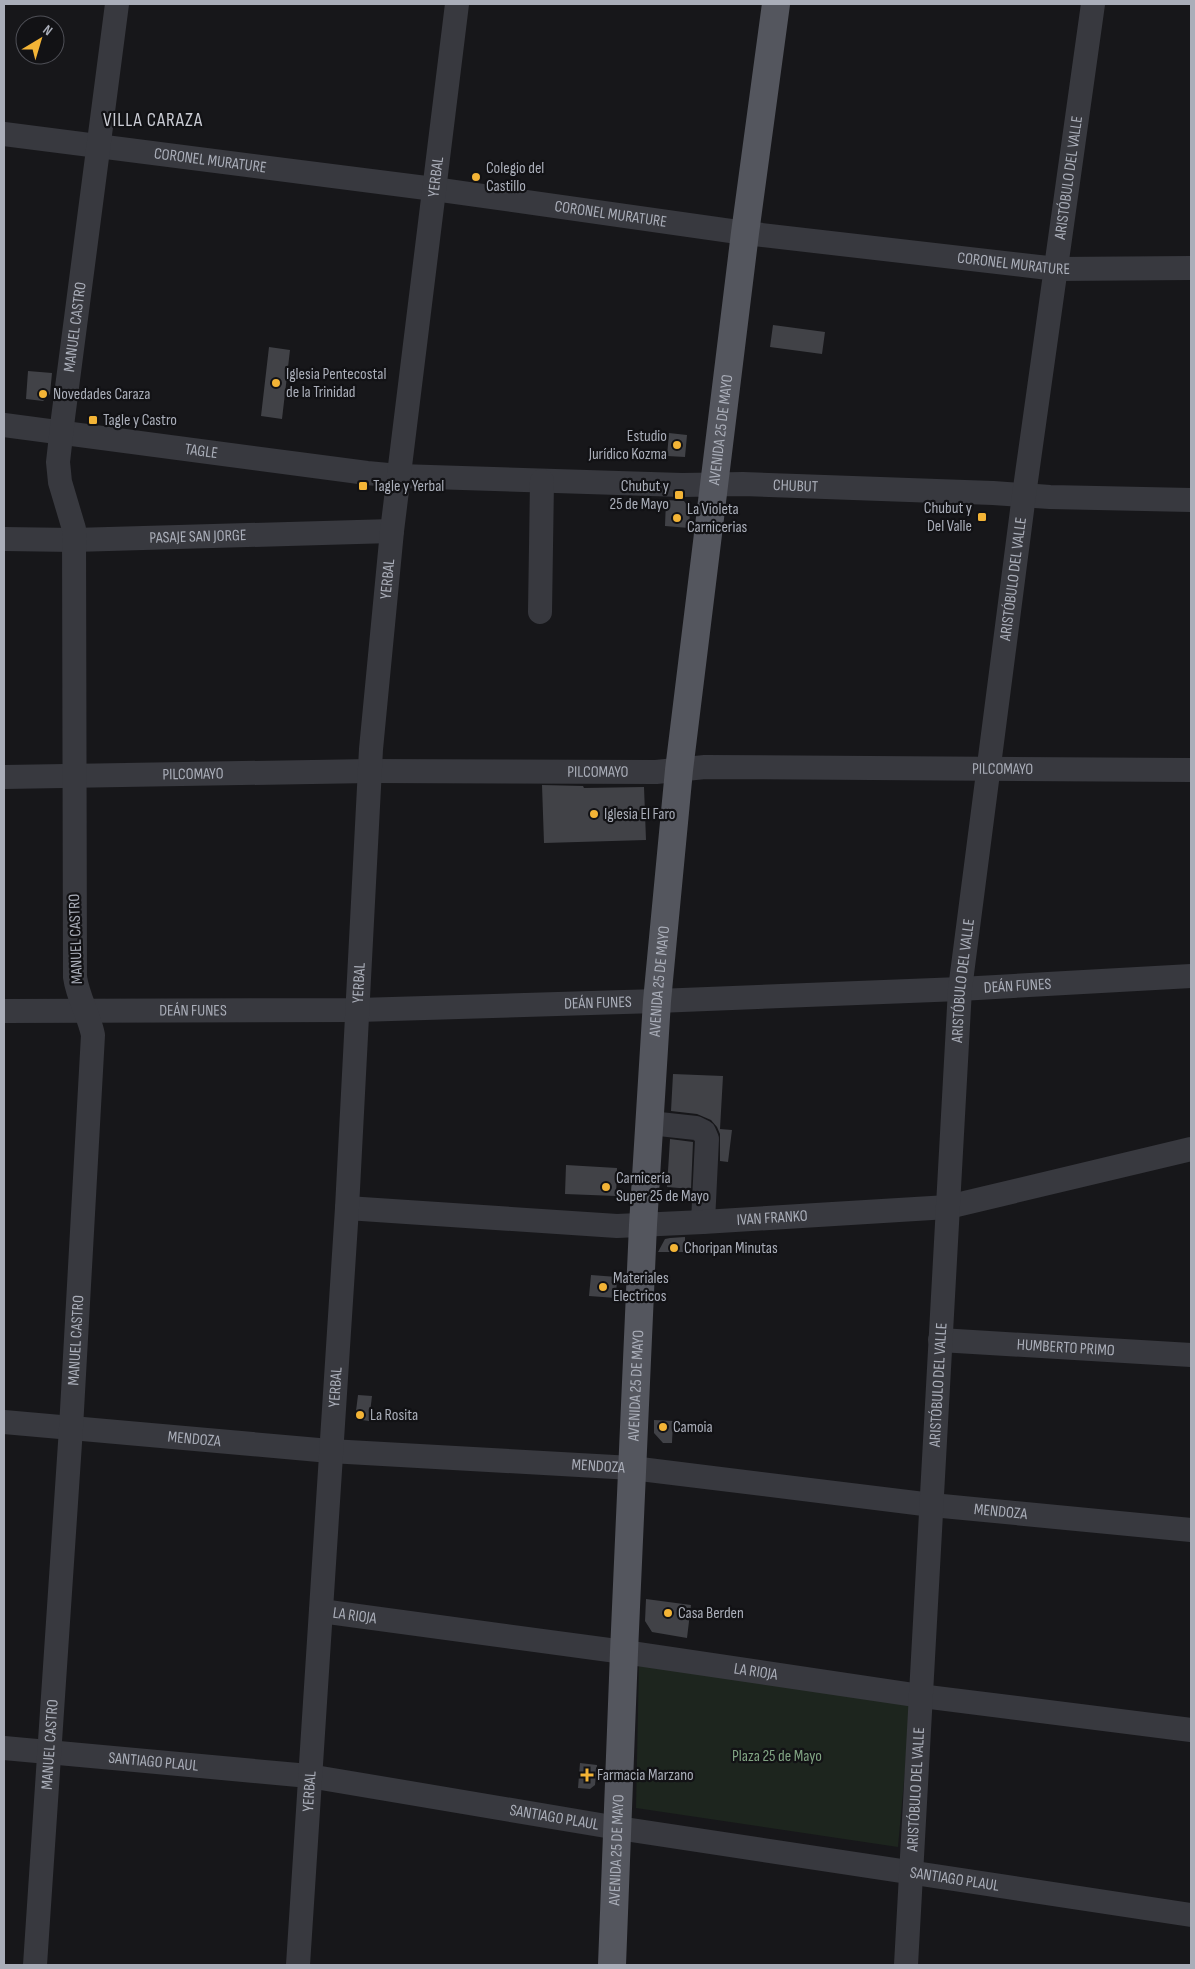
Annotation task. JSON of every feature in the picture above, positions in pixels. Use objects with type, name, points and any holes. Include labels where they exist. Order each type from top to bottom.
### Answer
[{"type":"main road","name":"AVENIDA 25 DE MAYO","points":[[612,1965],[643,1225],[657,1002],[679,770],[745,233],[776,4]]},
{"type":"street","name":"MANUEL CASTRO","points":[[35,1965],[71,1428],[93,1035],[77,991],[76,977],[74,540],[71,517],[60,482],[58,462],[117,4]]},
{"type":"street","name":"YERBAL","points":[[298,1965],[347,1208],[370,771],[392,532],[457,4]]},
{"type":"street","name":"ARISTÓBULO DEL VALLE","points":[[906,1965],[960,989],[1024,495],[1093,4]]},
{"type":"street","name":"CORONEL MURATURE","points":[[4,134],[434,188],[745,233],[1057,269],[1191,268]]},
{"type":"street","name":"TAGLE","points":[[4,426],[61,432],[367,474],[399,476]]},
{"type":"street","name":"CHUBUT","points":[[399,476],[542,481],[743,484],[1024,495],[1050,498],[1191,500]]},
{"type":"street","points":[[540,612],[542,481]]},
{"type":"street","name":"PASAJE SAN JORGE","points":[[4,540],[392,532]]},
{"type":"street","name":"PILCOMAYO","points":[[4,777],[370,771],[656,772],[705,767],[1191,770]]},
{"type":"street","name":"DEÁN FUNES","points":[[4,1011],[358,1010],[657,1002],[960,989],[1191,976]]},
{"type":"street","points":[[650,1123],[696,1128],[704,1132],[707,1139],[703,1222]]},
{"type":"street","name":"IVAN FRANKO","points":[[347,1208],[617,1226],[948,1207],[1191,1149]]},
{"type":"street","name":"HUMBERTO PRIMO","points":[[940,1340],[1191,1355]]},
{"type":"street","name":"MENDOZA","points":[[4,1422],[330,1451],[632,1468],[932,1505],[1191,1530]]},
{"type":"street","name":"LA RIOJA","points":[[321,1611],[624,1652],[921,1696],[1191,1730]]},
{"type":"street","name":"SANTIAGO PLAUL","points":[[4,1748],[309,1776],[618,1828],[1191,1915]]},
{"type":"green space","name":"Plaza 25 de Mayo","points":[[639,1663],[911,1704],[898,1847],[636,1808]]},
{"type":"building","points":[[773,325],[825,332],[822,354],[770,347]]},
{"type":"building","name":"Iglesia Pentecostal de la Trinidad","points":[[269,347],[290,350],[282,419],[261,416]]},
{"type":"building","points":[[28,371],[52,373],[50,394],[43,401],[26,399]]},
{"type":"building","name":"Estudio Jurídico Kozma","points":[[669,433],[687,435],[685,457],[667,456]]},
{"type":"building","name":"La Violeta Carnicerias","points":[[666,500],[684,501],[690,509],[689,528],[665,526]]},
{"type":"building","name":"Iglesia El Faro","points":[[542,785],[583,786],[584,788],[644,787],[646,840],[544,843]]},
{"type":"building","points":[[673,1074],[723,1076],[720,1129],[732,1130],[728,1162],[720,1161],[720,1134],[711,1120],[697,1114],[671,1111]]},
{"type":"building","points":[[670,1139],[693,1142],[691,1189],[667,1187]]},
{"type":"building","points":[[566,1165],[617,1168],[616,1196],[565,1194]]},
{"type":"building","name":"Choripan Minutas","points":[[685,1237],[685,1252],[658,1252],[665,1239]]},
{"type":"building","name":"Materiales Electricos","points":[[591,1275],[617,1277],[616,1298],[589,1296]]},
{"type":"building","points":[[358,1395],[372,1396],[369,1421],[355,1419]]},
{"type":"building","name":"Camoia","points":[[654,1420],[673,1421],[672,1443],[663,1443],[654,1433]]},
{"type":"building","name":"Casa Berden","points":[[646,1599],[691,1605],[687,1638],[652,1632],[645,1621]]},
{"type":"building","name":"Farmacia Marzano","points":[[580,1763],[597,1765],[595,1785],[590,1789],[578,1788]]},
{"type":"place","name":"Colegio del Castillo","points":[[476,177]]},
{"type":"place","name":"Iglesia Pentecostal de la Trinidad","points":[[276,383]]},
{"type":"place","name":"Novedades Caraza","points":[[43,394]]},
{"type":"place","name":"Tagle y Castro","points":[[93,420]]},
{"type":"place","name":"Estudio Jurídico Kozma","points":[[677,445]]},
{"type":"place","name":"Tagle y Yerbal","points":[[363,486]]},
{"type":"place","name":"Chubut y 25 de Mayo","points":[[679,495]]},
{"type":"place","name":"Chubut y Del Valle","points":[[982,517]]},
{"type":"place","name":"La Violeta Carnicerias","points":[[677,518]]},
{"type":"place","name":"Iglesia El Faro","points":[[594,814]]},
{"type":"place","name":"Carnicería Super 25 de Mayo","points":[[606,1187]]},
{"type":"place","name":"Choripan Minutas","points":[[674,1248]]},
{"type":"place","name":"Materiales Electricos","points":[[603,1287]]},
{"type":"place","name":"La Rosita","points":[[360,1415]]},
{"type":"place","name":"Camoia","points":[[663,1427]]},
{"type":"place","name":"Casa Berden","points":[[668,1613]]},
{"type":"place","name":"Farmacia Marzano","points":[[587,1775]]},
{"type":"district","name":"VILLA CARAZA","points":[[153,120]]}]
